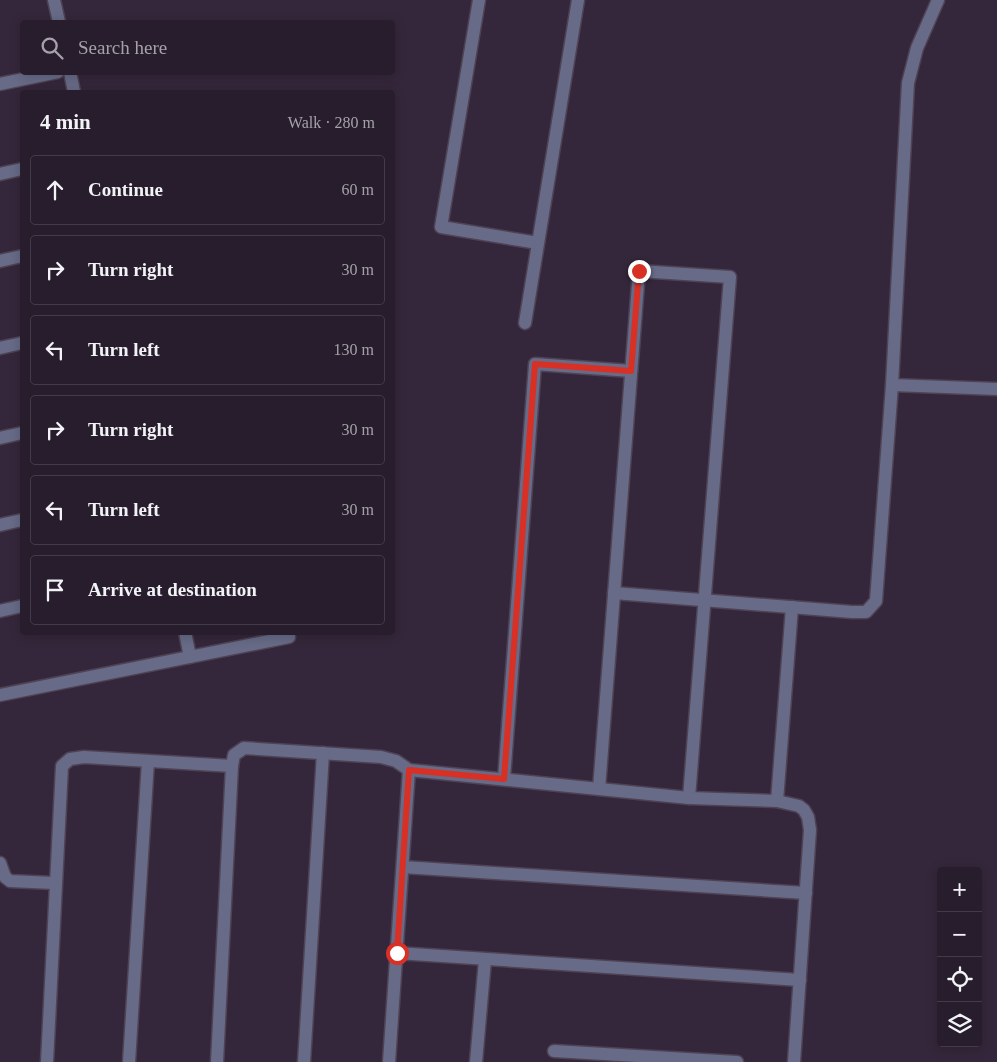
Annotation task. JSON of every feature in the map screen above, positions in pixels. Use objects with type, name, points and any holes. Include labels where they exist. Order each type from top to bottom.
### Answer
[{"type":"street","points":[[54,0],[59,20]]},
{"type":"street","points":[[478,0],[441,227],[538,243]]},
{"type":"street","points":[[525,323],[578,0]]},
{"type":"street","points":[[614,593],[866,612],[876,601],[892,386],[908,83],[917,48],[938,0]]},
{"type":"street","points":[[0,84],[44,75]]},
{"type":"street","points":[[71,75],[74,90]]},
{"type":"street","points":[[0,174],[20,169]]},
{"type":"street","points":[[0,261],[20,256]]},
{"type":"street","points":[[599,789],[639,271],[730,277],[690,798]]},
{"type":"street","points":[[0,348],[20,344]]},
{"type":"street","points":[[504,779],[535,364],[631,371]]},
{"type":"street","points":[[892,386],[997,389]]},
{"type":"street","points":[[0,438],[20,433]]},
{"type":"street","points":[[0,525],[20,520]]},
{"type":"street","points":[[0,611],[20,606]]},
{"type":"street","points":[[777,801],[792,606]]},
{"type":"street","points":[[186,635],[190,657]]},
{"type":"street","points":[[0,694],[289,637]]},
{"type":"street","points":[[217,1062],[232,766],[234,755],[244,748],[381,757],[396,761],[409,770],[690,798],[777,801],[799,806],[808,817],[810,830],[794,1062]]},
{"type":"street","points":[[304,1062],[323,753]]},
{"type":"street","points":[[46,1062],[54,883],[62,766],[70,759],[84,757],[232,766]]},
{"type":"street","points":[[129,1062],[148,761]]},
{"type":"street","points":[[389,1062],[409,770]]},
{"type":"street","points":[[0,863],[5,877],[10,881],[54,883]]},
{"type":"street","points":[[403,867],[806,893]]},
{"type":"street","points":[[397,953],[800,980]]},
{"type":"street","points":[[476,1062],[485,960]]},
{"type":"street","points":[[554,1051],[737,1062]]},
{"type":"route","points":[[397,953],[409,770],[504,779],[535,364],[631,371],[639,271]]}]
